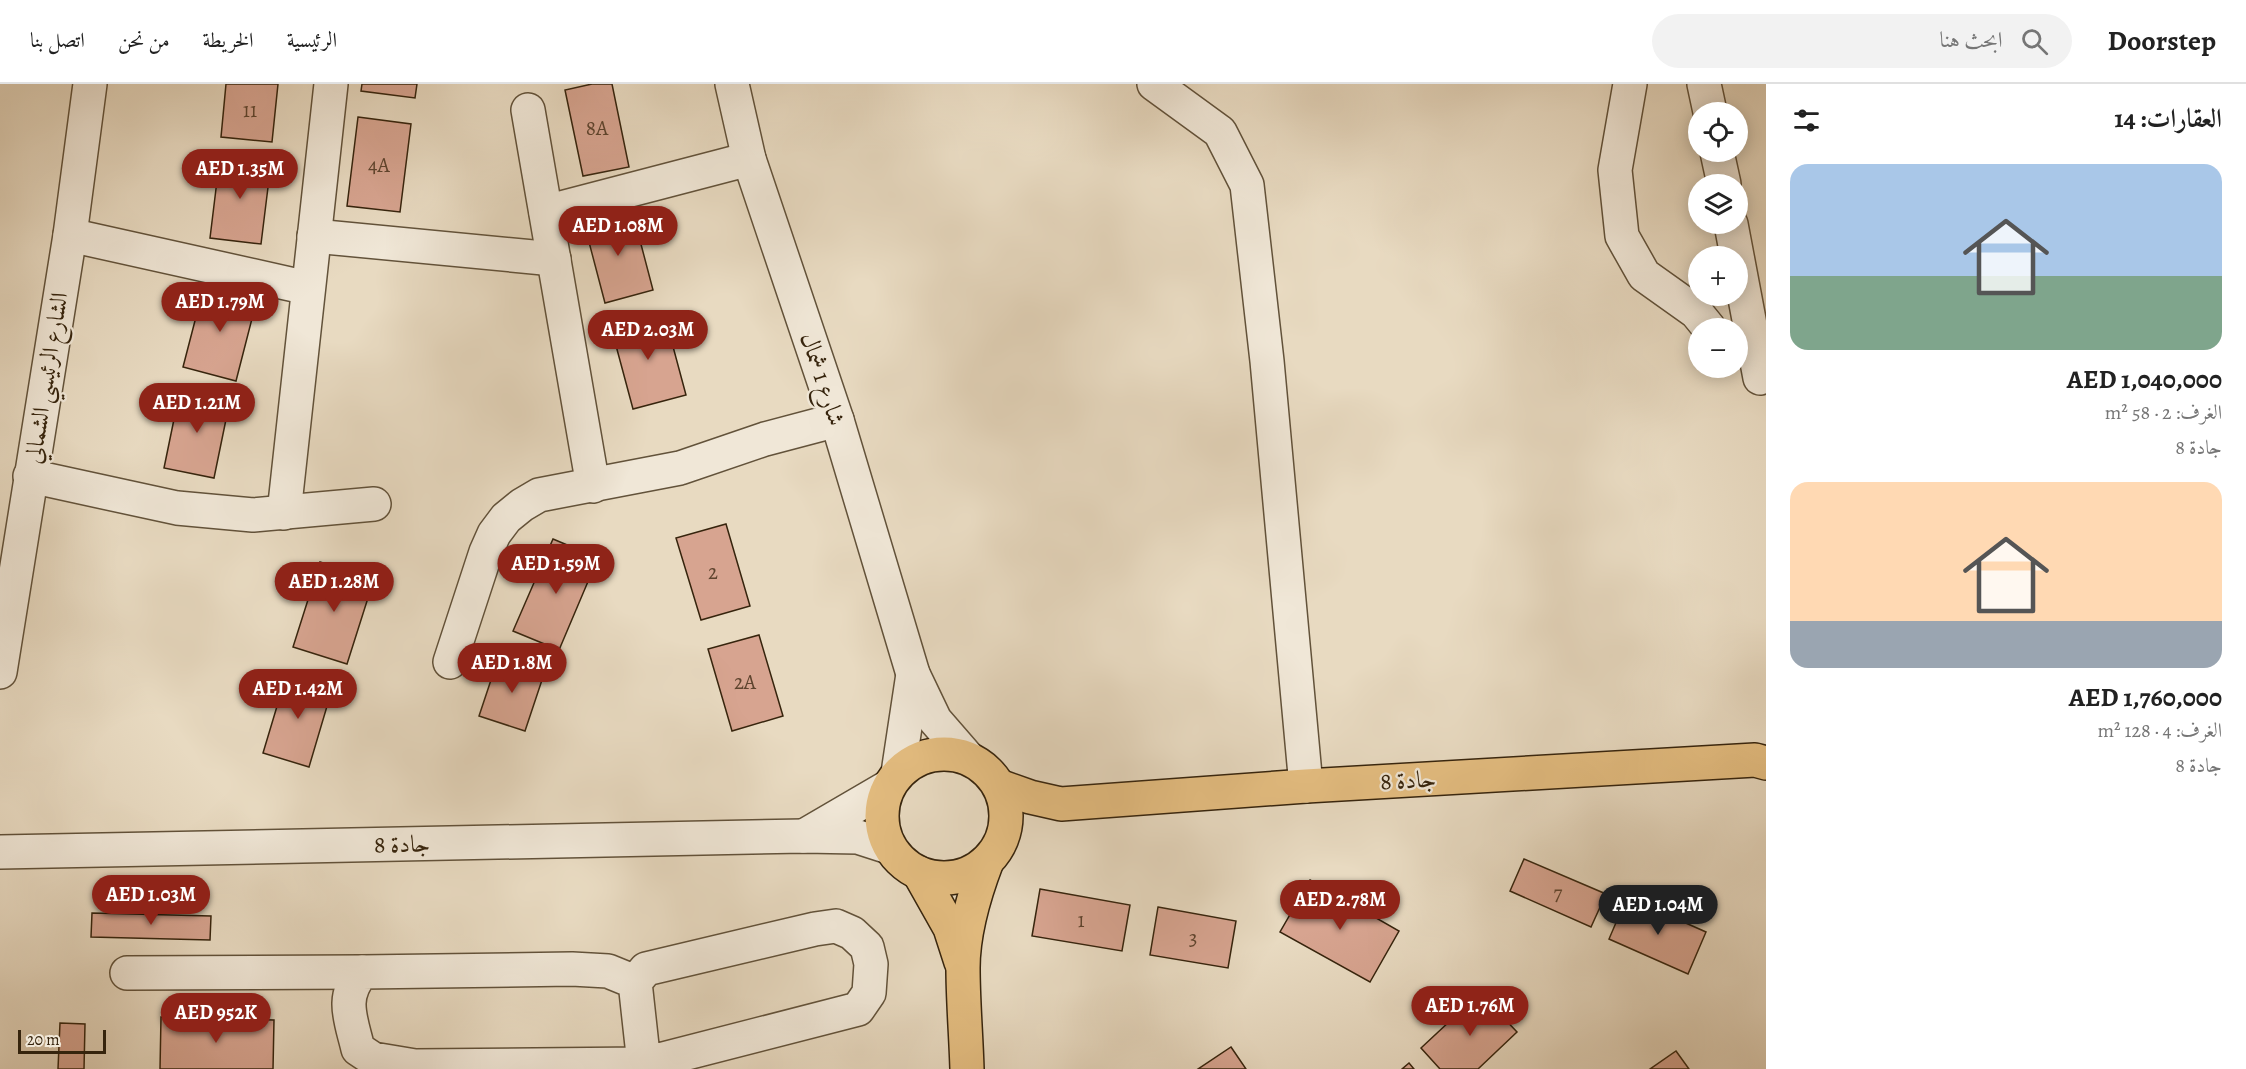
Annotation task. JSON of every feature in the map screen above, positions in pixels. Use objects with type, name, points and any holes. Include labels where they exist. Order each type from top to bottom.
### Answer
[{"type":"main road","points":[[967,1069],[964,945],[973,902],[995,849],[1006,811],[999,786],[986,770],[968,758],[950,754],[931,755],[913,761],[893,780],[882,806],[882,827],[890,847],[908,867],[937,878],[956,877],[972,871],[995,849]]},
{"type":"main road","name":"جادة 8","points":[[999,786],[1030,797],[1061,804],[1306,786],[1762,760]]},
{"type":"main road","name":"جادة 8","points":[[995,849],[1030,817],[1061,804]]},
{"type":"main road","points":[[919,873],[950,928],[963,967]]},
{"type":"street","name":"الشارع الرئيسي الشمالي","points":[[0,672],[70,235],[90,84]]},
{"type":"street","points":[[284,513],[331,84]]},
{"type":"street","name":"شارع 1 شمال","points":[[732,84],[749,159],[837,420],[913,674],[935,720],[968,758]]},
{"type":"street","points":[[1155,84],[1220,132],[1247,185],[1267,360],[1306,786]]},
{"type":"street","points":[[1630,84],[1615,170],[1622,236],[1644,275],[1701,318]]},
{"type":"street","points":[[1704,84],[1708,102]]},
{"type":"street","points":[[528,110],[592,486]]},
{"type":"street","points":[[546,212],[749,159]]},
{"type":"street","points":[[1733,234],[1754,372]]},
{"type":"street","points":[[70,235],[308,288]]},
{"type":"street","points":[[314,236],[554,260]]},
{"type":"street","points":[[450,662],[494,534],[506,518],[522,505],[539,495],[680,468],[765,439],[837,420]]},
{"type":"street","points":[[30,476],[177,507],[253,515],[374,504]]},
{"type":"street","name":"شارع 1 شمال","points":[[893,780],[913,674]]},
{"type":"street","name":"جادة 8","points":[[804,836],[893,780]]},
{"type":"street","name":"جادة 8","points":[[0,852],[804,836],[858,837],[890,847]]},
{"type":"street","points":[[362,972],[351,986],[348,1009],[358,1049],[373,1059],[415,1066],[644,1066],[858,1010],[869,993],[871,964],[867,948],[852,933],[836,926],[646,969],[635,982],[644,1066]]},
{"type":"street","points":[[127,973],[572,969],[608,971],[635,982]]},
{"type":"building","points":[[226,84],[278,84],[272,142],[221,137]]},
{"type":"building","points":[[362,84],[417,84],[415,98],[361,91]]},
{"type":"building","points":[[592,84],[612,84],[629,167],[583,176],[565,90]]},
{"type":"building","points":[[358,117],[411,124],[400,212],[347,206]]},
{"type":"building","points":[[220,156],[271,163],[261,244],[210,238]]},
{"type":"building","points":[[632,210],[653,290],[605,303],[584,223]]},
{"type":"building","points":[[204,286],[257,299],[236,381],[183,367]]},
{"type":"building","points":[[664,313],[686,395],[633,409],[611,327]]},
{"type":"building","points":[[180,390],[230,400],[214,478],[164,468]]},
{"type":"building","points":[[726,524],[750,606],[701,620],[676,538]]},
{"type":"building","points":[[553,539],[598,558],[559,650],[513,631]]},
{"type":"building","points":[[320,562],[374,579],[347,664],[293,647]]},
{"type":"building","points":[[759,635],[783,716],[732,731],[708,649]]},
{"type":"building","points":[[499,656],[545,671],[525,731],[479,716]]},
{"type":"building","points":[[287,673],[333,686],[309,767],[263,753]]},
{"type":"building","points":[[1524,859],[1606,894],[1591,927],[1510,891]]},
{"type":"building","points":[[1310,880],[1399,931],[1370,982],[1280,932]]},
{"type":"building","points":[[1040,889],[1130,905],[1122,951],[1032,936]]},
{"type":"building","points":[[1627,897],[1706,932],[1688,974],[1609,939]]},
{"type":"building","points":[[1158,907],[1236,921],[1228,968],[1150,955]]},
{"type":"building","points":[[92,913],[211,916],[210,940],[91,937]]},
{"type":"building","points":[[1480,993],[1517,1032],[1478,1069],[1440,1069],[1421,1048]]},
{"type":"building","points":[[161,1017],[274,1020],[273,1069],[160,1069]]},
{"type":"building","points":[[60,1023],[85,1024],[84,1069],[58,1069]]},
{"type":"building","points":[[1231,1047],[1246,1069],[1198,1069]]},
{"type":"building","points":[[1676,1051],[1689,1069],[1650,1069]]},
{"type":"building","points":[[1409,1063],[1414,1069],[1402,1069]]}]
